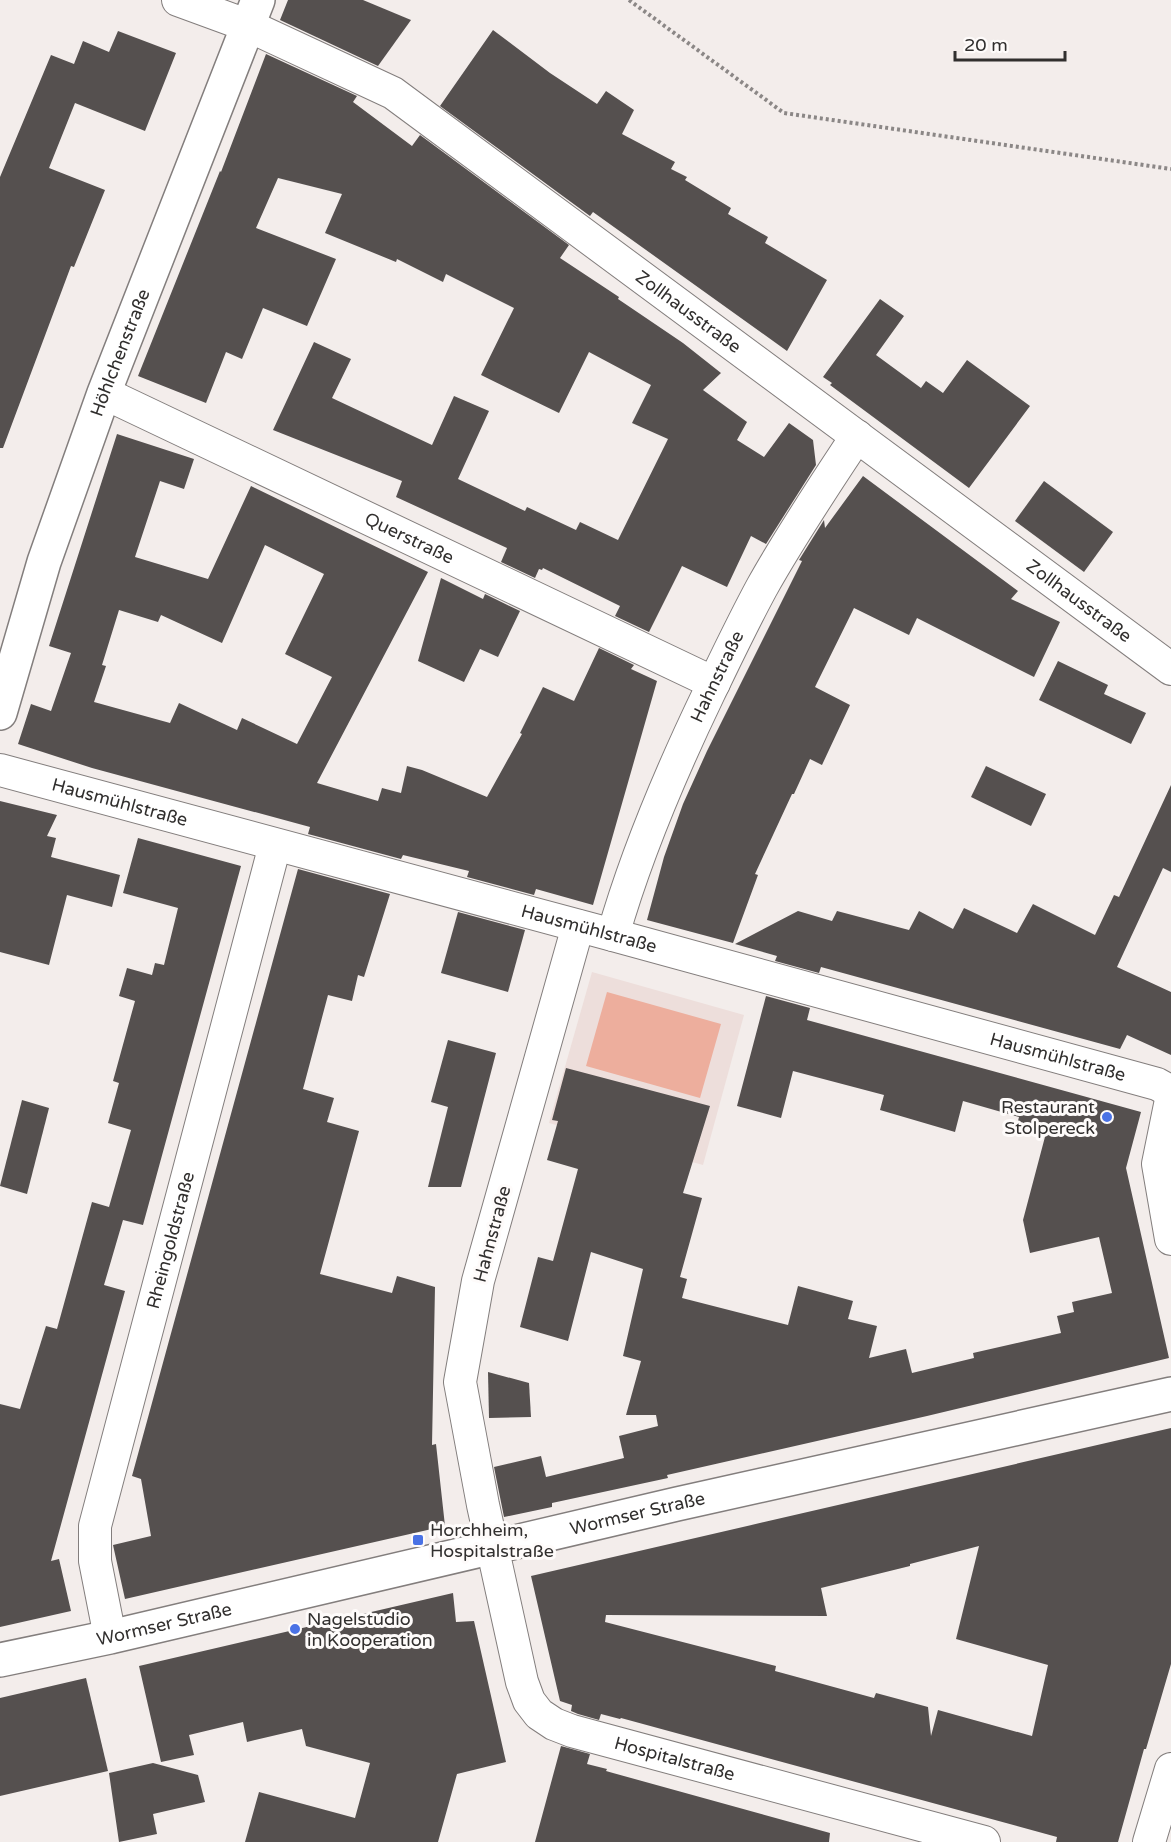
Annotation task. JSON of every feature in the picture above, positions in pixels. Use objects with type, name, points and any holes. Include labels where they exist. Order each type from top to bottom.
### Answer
[{"type":"main road","name":"Höhlchenstraße","points":[[0,712],[44,562],[104,393],[253,13]]},
{"type":"main road","name":"Wormser Straße","points":[[0,1660],[110,1637],[676,1504],[1171,1394]]},
{"type":"street","name":"Zollhausstraße","points":[[178,0],[253,13],[393,93],[1171,669]]},
{"type":"street","name":"Querstraße","points":[[104,393],[714,683]]},
{"type":"street","name":"Hahnstraße","points":[[613,935],[644,841],[685,743],[714,683],[767,578],[811,505],[857,436]]},
{"type":"street","name":"Hausmühlstraße","points":[[0,770],[1157,1084],[1168,1090],[1171,1099],[1158,1164],[1171,1239]]},
{"type":"street","name":"Rheingoldstraße","points":[[110,1637],[95,1561],[95,1526],[275,845]]},
{"type":"street","name":"Hahnstraße","points":[[492,1547],[460,1382],[478,1281],[578,926]]},
{"type":"street","name":"Hospitalstraße","points":[[492,1547],[522,1682],[529,1701],[539,1714],[554,1724],[572,1731],[984,1842]]},
{"type":"street","points":[[1149,1842],[1171,1769]]},
{"type":"path","points":[[629,0],[784,113],[1171,170]]},
{"type":"shaded area","points":[[592,972],[744,1015],[703,1165],[549,1123]]},
{"type":"shaded area","points":[[607,992],[721,1024],[700,1098],[586,1066]]},
{"type":"building","points":[[288,0],[363,0],[411,20],[378,66],[280,20]]},
{"type":"building","points":[[493,30],[550,73],[597,104],[606,91],[634,110],[622,134],[675,162],[671,169],[687,177],[685,180],[731,208],[728,214],[768,237],[765,243],[827,280],[787,351],[593,212],[590,216],[440,106]]},
{"type":"building","points":[[118,31],[176,53],[145,131],[75,103],[49,168],[105,190],[74,267],[71,266],[3,448],[0,448],[0,177],[51,55],[74,64],[83,41],[109,52]]},
{"type":"building","points":[[266,54],[357,96],[353,102],[412,146],[420,135],[569,245],[560,258],[619,297],[618,299],[683,343],[721,373],[703,390],[747,422],[737,440],[764,457],[789,423],[813,440],[816,465],[766,544],[751,536],[727,587],[682,566],[649,632],[615,616],[620,606],[543,568],[539,569],[535,578],[501,562],[507,548],[396,497],[402,481],[273,430],[314,342],[351,359],[332,398],[432,445],[454,396],[489,411],[458,479],[525,511],[527,507],[576,530],[580,522],[618,540],[668,439],[632,423],[651,385],[589,352],[559,413],[481,375],[514,308],[446,274],[443,282],[397,259],[396,262],[325,233],[342,194],[278,178],[256,228],[336,259],[307,326],[263,308],[242,359],[226,352],[206,403],[138,376]]},
{"type":"building","points":[[880,299],[904,316],[876,355],[921,388],[926,381],[943,393],[967,360],[1030,406],[969,488],[830,385],[832,383],[823,377]]},
{"type":"building","points":[[117,434],[194,459],[184,489],[160,481],[135,557],[208,579],[251,486],[428,572],[317,783],[378,801],[382,788],[401,793],[407,766],[487,797],[522,734],[520,733],[543,687],[574,701],[599,648],[634,665],[631,669],[657,681],[593,905],[536,889],[534,895],[467,877],[469,871],[403,855],[401,859],[308,834],[310,827],[92,768],[18,744],[31,704],[51,711],[71,653],[49,646]],"holes":[[[265,545],[324,574],[285,654],[332,677],[297,744],[242,718],[237,730],[179,703],[170,723],[94,702],[106,666],[102,665],[119,610],[158,622],[161,615],[222,643]]]},
{"type":"building","points":[[863,476],[1018,591],[1011,599],[1060,622],[1034,677],[917,618],[909,635],[854,608],[815,687],[850,705],[822,765],[810,759],[792,794],[755,874],[758,875],[733,943],[647,920],[664,857],[683,804],[802,561],[799,560],[824,520],[825,528]]},
{"type":"building","points":[[1044,481],[1113,532],[1084,572],[1015,521]]},
{"type":"building","points":[[441,578],[483,599],[485,594],[520,611],[498,657],[480,649],[464,682],[418,661]]},
{"type":"building","points":[[1058,661],[1108,685],[1104,694],[1146,713],[1131,744],[1039,700]]},
{"type":"building","points":[[986,766],[1046,794],[1031,826],[971,797]]},
{"type":"building","points":[[1171,785],[1171,872],[1163,868],[1117,967],[1171,992],[1171,1055],[1127,1035],[1120,1049],[821,967],[819,973],[775,961],[777,956],[735,944],[798,911],[832,921],[837,911],[909,930],[919,911],[953,929],[964,908],[1017,933],[1033,904],[1095,935],[1114,895],[1119,897]]},
{"type":"building","points":[[0,801],[57,815],[47,836],[56,838],[51,857],[120,875],[112,907],[67,895],[49,965],[0,952]]},
{"type":"building","points":[[138,838],[241,866],[143,1225],[123,1220],[104,1285],[125,1291],[51,1561],[59,1559],[71,1611],[0,1627],[0,1404],[20,1409],[46,1326],[57,1329],[92,1202],[109,1207],[131,1130],[108,1123],[119,1083],[113,1081],[135,1001],[119,996],[127,968],[152,975],[155,963],[164,965],[178,908],[123,893]]},
{"type":"building","points":[[298,869],[390,894],[364,977],[358,975],[352,1001],[328,995],[303,1089],[334,1098],[327,1122],[359,1131],[320,1274],[392,1293],[397,1276],[435,1287],[432,1445],[436,1444],[445,1526],[125,1599],[113,1545],[151,1536],[141,1479],[132,1476]]},
{"type":"building","points":[[458,912],[525,930],[508,992],[441,973]]},
{"type":"building","points":[[766,996],[810,1008],[807,1020],[1141,1112],[1126,1168],[1169,1358],[667,1475],[668,1478],[552,1503],[552,1507],[504,1517],[494,1467],[541,1456],[546,1477],[624,1458],[619,1436],[658,1426],[656,1415],[626,1415],[641,1361],[623,1356],[643,1269],[591,1252],[568,1341],[520,1327],[538,1257],[553,1261],[578,1169],[547,1160],[558,1121],[552,1120],[566,1068],[710,1106],[683,1193],[702,1198],[680,1277],[687,1279],[682,1298],[788,1325],[798,1286],[853,1301],[848,1319],[877,1326],[869,1358],[906,1349],[912,1373],[974,1358],[973,1353],[1061,1333],[1057,1316],[1074,1312],[1072,1302],[1112,1293],[1099,1237],[1030,1253],[1023,1220],[1046,1133],[1017,1125],[1019,1117],[963,1101],[955,1132],[880,1110],[884,1095],[793,1071],[781,1118],[737,1106]]},
{"type":"building","points":[[448,1040],[496,1053],[461,1187],[428,1187],[448,1107],[431,1102]]},
{"type":"building","points":[[22,1100],[49,1108],[27,1194],[0,1186]]},
{"type":"building","points":[[488,1372],[529,1383],[531,1417],[489,1418]]},
{"type":"building","points":[[1171,1428],[1171,1664],[1118,1842],[1056,1842],[1057,1837],[621,1718],[601,1714],[599,1720],[571,1711],[572,1705],[560,1701],[531,1576]],"holes":[[[979,1546],[956,1639],[1048,1665],[1032,1736],[938,1710],[931,1736],[928,1707],[876,1693],[874,1698],[775,1671],[776,1666],[605,1622],[606,1615],[827,1616],[821,1588]]]},
{"type":"building","points":[[453,1593],[456,1622],[474,1621],[506,1762],[457,1774],[438,1842],[245,1842],[259,1792],[355,1818],[370,1763],[306,1746],[302,1729],[247,1742],[243,1722],[189,1735],[194,1755],[161,1762],[139,1666]]},
{"type":"building","points":[[86,1678],[108,1771],[0,1796],[0,1698]]},
{"type":"building","points":[[561,1746],[590,1754],[587,1764],[607,1769],[606,1771],[830,1833],[829,1842],[535,1842]]},
{"type":"building","points":[[153,1763],[198,1775],[205,1802],[153,1814],[157,1834],[119,1842],[109,1773]]},
{"type":"place","name":"Restaurant Stolpereck","points":[[1107,1117]]},
{"type":"place","name":"Horchheim, Hospitalstraße","points":[[418,1540]]},
{"type":"place","name":"Nagelstudio in Kooperation","points":[[295,1629]]}]
